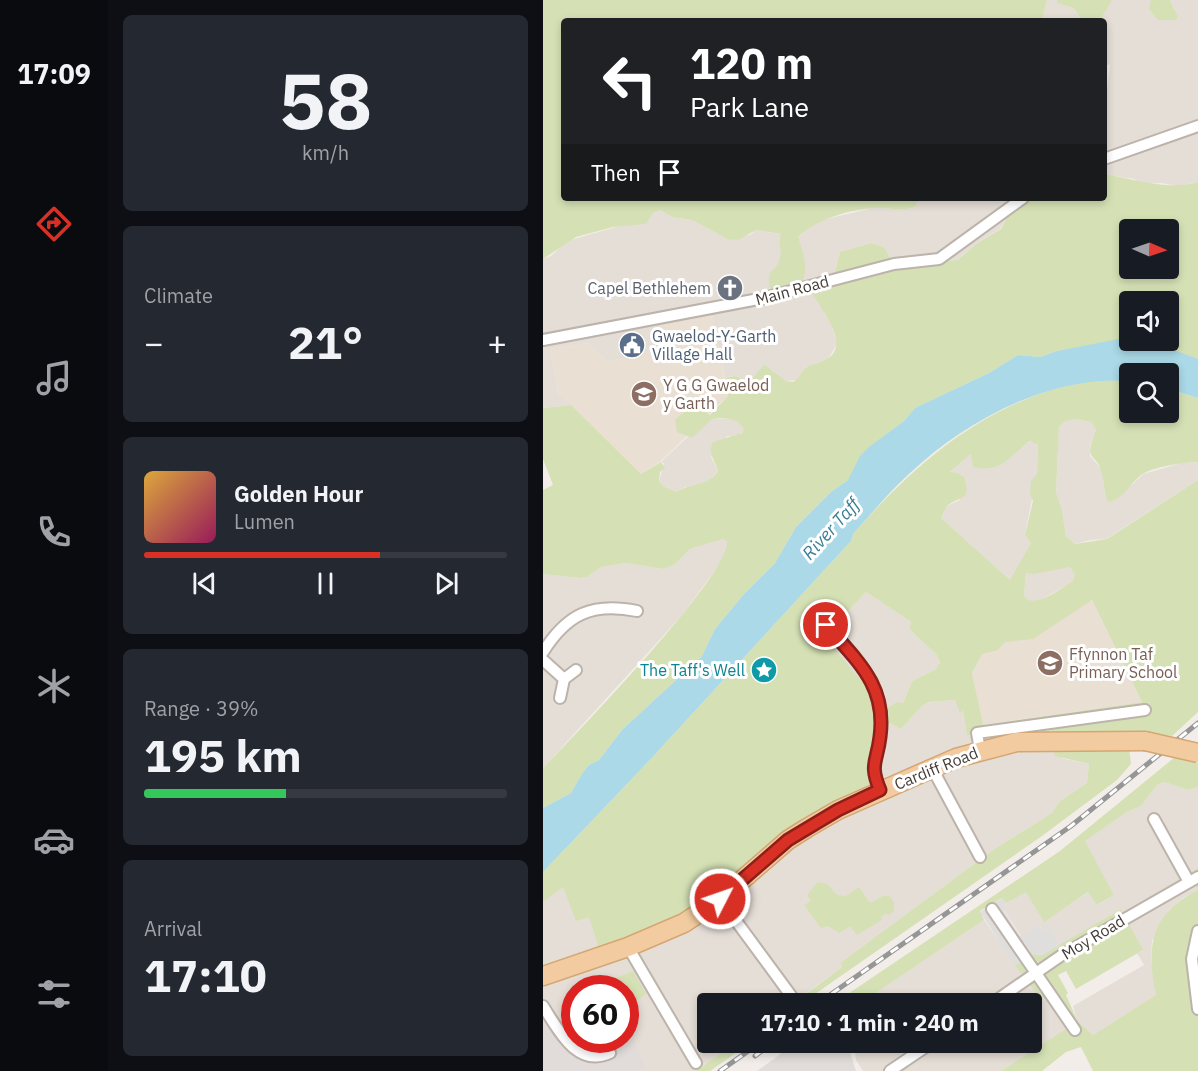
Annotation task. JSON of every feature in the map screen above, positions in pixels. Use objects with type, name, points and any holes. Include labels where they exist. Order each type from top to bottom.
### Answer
[{"type":"main road","name":"Cardiff Road","points":[[543,976],[628,947],[684,923],[720,899],[788,840],[838,810],[932,768],[980,750],[1040,740],[1145,741],[1198,753]]},
{"type":"street","points":[[1107,158],[1198,126]]},
{"type":"street","name":"Main Road","points":[[543,340],[764,298],[894,264],[939,259],[1019,201]]},
{"type":"street","points":[[543,652],[562,626],[583,613],[612,607],[637,611]]},
{"type":"street","points":[[826,625],[862,667],[877,691],[881,705],[881,725],[872,766],[880,790]]},
{"type":"street","points":[[543,660],[564,679]]},
{"type":"street","points":[[559,698],[564,679],[576,670]]},
{"type":"street","points":[[980,750],[977,733],[1146,710]]},
{"type":"street","points":[[932,768],[980,857]]},
{"type":"street","points":[[1154,819],[1194,880]]},
{"type":"street","name":"Moy Road","points":[[1006,993],[1037,971],[1194,880]]},
{"type":"street","points":[[720,899],[788,993]]},
{"type":"street","points":[[992,909],[1037,971],[1075,1030]]},
{"type":"street","points":[[1198,931],[1193,945],[1198,1006]]},
{"type":"street","points":[[628,947],[696,1063]]},
{"type":"street","points":[[543,1006],[561,1033]]},
{"type":"street","points":[[580,1053],[589,1058],[599,1058],[610,1053]]},
{"type":"street","points":[[890,1071],[917,1053]]},
{"type":"shaded area","points":[[1047,0],[1057,0],[1057,3],[1074,7],[1079,12],[1108,4],[1112,0],[1151,0],[1175,10],[1170,0],[1198,0],[1198,182],[1177,186],[1162,183],[1142,184],[1134,179],[1107,174],[1107,89],[1110,65],[1107,64],[1107,18],[1043,18]]},
{"type":"shaded area","points":[[918,201],[1013,201],[1015,203],[1008,209],[1006,220],[1000,229],[976,244],[958,260],[894,264],[884,247],[871,243],[840,252],[824,313],[831,324],[837,344],[828,359],[806,367],[798,380],[786,381],[764,364],[750,383],[735,376],[725,378],[712,315],[660,325],[666,348],[629,355],[630,358],[607,361],[588,343],[550,349],[558,393],[571,405],[543,408],[543,259],[551,256],[567,241],[616,227],[660,210],[672,217],[692,220],[727,239],[750,235],[756,230],[798,237],[818,221],[873,208],[907,209],[915,207]]},
{"type":"shaded area","name":"Y G G Gwaelod y Garth","points":[[712,314],[728,396],[661,461],[641,474],[558,393],[550,349],[588,343],[607,361],[629,358],[629,354],[666,347],[660,325]]},
{"type":"shaded area","points":[[710,416],[712,419],[731,419],[742,424],[745,430],[736,437],[727,436],[711,457],[718,471],[707,483],[685,487],[677,492],[663,486],[659,481],[664,463],[661,462]]},
{"type":"shaded area","points":[[1075,419],[1091,422],[1096,430],[1090,445],[1090,456],[1102,470],[1105,494],[1132,485],[1143,474],[1182,463],[1198,462],[1198,480],[1106,539],[1075,544],[1066,536],[1062,510],[1056,492],[1059,427],[1064,422]]},
{"type":"shaded area","points":[[1031,441],[1038,445],[1037,474],[1025,534],[1031,543],[1011,581],[941,518],[947,506],[960,500],[949,473],[971,454],[1022,447]]},
{"type":"shaded area","points":[[723,539],[727,542],[724,558],[682,615],[543,768],[543,574],[580,578],[587,577],[601,567],[626,563],[663,569],[674,565],[690,549]]},
{"type":"shaded area","points":[[1070,567],[1076,575],[1074,581],[1033,602],[1024,595],[1026,572]]},
{"type":"shaded area","points":[[866,592],[911,622],[909,629],[936,654],[940,664],[936,669],[912,681],[903,703],[885,710],[883,692],[871,667],[838,622]]},
{"type":"shaded area","name":"Ffynnon Taf Primary School","points":[[1092,600],[1142,702],[982,725],[972,673],[992,633]]},
{"type":"shaded area","points":[[832,614],[871,667],[858,677],[817,627]]},
{"type":"shaded area","points":[[955,700],[963,709],[967,736],[985,732],[1142,731],[1163,734],[1198,745],[1198,763],[1142,749],[1060,758],[1089,764],[1087,783],[1060,801],[1052,813],[993,850],[840,963],[842,967],[807,993],[697,993],[697,1053],[723,1053],[696,1071],[543,1071],[543,902],[562,886],[823,807],[871,785],[885,724],[890,723],[901,729],[922,706],[931,702]]},
{"type":"shaded area","points":[[1164,782],[1188,790],[1198,787],[1198,868],[1189,874],[1198,890],[1183,898],[1169,910],[1152,941],[1151,959],[1157,995],[1093,1035],[1077,1020],[1073,1006],[1144,965],[1137,953],[1142,951],[1121,909],[1060,945],[1049,927],[1043,931],[1040,926],[1021,936],[1004,910],[1006,903],[1026,891],[1047,919],[1089,892],[1098,905],[1114,895],[1084,841],[1127,812],[1141,806],[1157,785]]},
{"type":"shaded area","points":[[1002,898],[1006,903],[1004,911],[1020,936],[1039,925],[1043,931],[1049,926],[1060,945],[1042,955],[1033,954],[1015,965],[980,912]]},
{"type":"shaded area","points":[[984,920],[1038,993],[876,993]]},
{"type":"shaded area","points":[[543,992],[548,1005],[561,1024],[561,1053],[639,1053],[645,1067],[637,1071],[543,1071]]},
{"type":"shaded area","points":[[1046,997],[1067,1029],[1042,1045],[1042,999]]},
{"type":"shaded area","points":[[782,1053],[850,1053],[856,1071],[757,1071]]},
{"type":"shaded area","points":[[855,1053],[1029,1053],[1001,1071],[863,1071],[856,1060]]},
{"type":"green space","points":[[543,0],[1047,0],[1043,18],[561,18],[561,201],[918,201],[915,207],[910,208],[856,210],[815,225],[798,237],[805,266],[802,283],[771,291],[769,278],[780,258],[781,234],[756,230],[738,240],[727,239],[692,220],[672,217],[660,210],[653,213],[646,224],[613,227],[576,237],[543,259]]},
{"type":"green space","points":[[1057,0],[1112,0],[1102,17],[1095,18],[1081,18],[1074,8],[1057,3]]},
{"type":"green space","points":[[1151,0],[1170,0],[1178,17],[1176,20],[1158,20],[1149,9]]},
{"type":"green space","points":[[1107,175],[1162,185],[1198,182],[1198,359],[1173,351],[1179,351],[1179,291],[1119,291],[1119,341],[1057,351],[1040,357],[1018,355],[989,373],[915,408],[904,421],[888,433],[848,480],[831,492],[796,527],[775,563],[744,594],[715,629],[702,656],[622,730],[599,760],[589,765],[571,793],[543,808],[543,768],[678,620],[721,560],[727,542],[723,539],[690,549],[674,565],[663,569],[626,563],[601,567],[587,577],[580,578],[543,574],[543,490],[553,485],[543,459],[543,408],[571,405],[641,474],[661,462],[665,468],[660,472],[659,481],[663,486],[677,492],[709,480],[718,471],[711,453],[713,442],[742,433],[744,430],[742,426],[731,419],[712,419],[692,438],[677,432],[675,420],[692,408],[700,409],[710,415],[728,396],[725,378],[735,376],[750,382],[764,364],[786,381],[793,382],[808,366],[830,357],[835,350],[834,332],[809,287],[833,279],[840,252],[871,243],[884,247],[894,264],[958,260],[976,244],[1001,229],[1008,209],[1014,203],[1012,201],[1107,201]]},
{"type":"green space","points":[[1106,379],[1119,380],[1119,423],[1179,423],[1179,392],[1198,398],[1198,462],[1146,472],[1122,495],[1108,502],[1100,467],[1090,453],[1096,430],[1091,422],[1075,419],[1064,422],[1059,427],[1056,492],[1062,510],[1066,536],[1075,544],[1107,539],[1198,480],[1198,712],[1172,736],[1139,733],[995,730],[967,736],[963,710],[960,713],[955,700],[930,702],[922,706],[901,729],[890,723],[885,724],[878,771],[871,785],[823,807],[821,812],[770,853],[718,891],[663,923],[601,945],[599,948],[589,917],[576,921],[563,887],[543,902],[543,872],[647,763],[851,541],[853,534],[879,506],[935,454],[965,432],[1031,397],[1067,386]],"holes":[[[1030,441],[1038,445],[1037,474],[1031,481],[1030,494],[1033,501],[1025,535],[1031,543],[1010,580],[941,518],[947,506],[964,496],[967,490],[964,477],[950,472],[971,454],[973,467],[983,469],[998,466]],[[1070,567],[1075,575],[1073,581],[1051,595],[1033,601],[1028,600],[1024,595],[1026,573],[1034,574]],[[866,592],[911,622],[909,629],[936,654],[940,663],[936,669],[912,681],[903,703],[897,702],[886,709],[874,674],[838,622]],[[1092,600],[1142,702],[983,725],[972,673],[982,654],[998,650],[1005,642],[1033,639]]]},
{"type":"green space","points":[[1129,748],[1131,764],[1117,780],[1042,836],[816,993],[808,993],[842,967],[840,963],[993,850],[1052,813],[1060,801],[1087,783],[1089,764],[1055,756],[1053,750]]},
{"type":"green space","points":[[1175,757],[1198,763],[1198,787],[1188,790],[1164,782],[1157,785],[1141,806],[1127,812],[1085,841],[1114,895],[1097,905],[1088,892],[1044,922],[1026,892],[1006,903],[1002,898],[980,911],[984,920],[876,993],[849,993],[1060,851]]},
{"type":"green space","points":[[1198,868],[1198,890],[1188,874]]},
{"type":"green space","points":[[818,882],[827,884],[837,895],[846,896],[859,887],[870,903],[883,896],[889,896],[894,902],[894,911],[889,915],[886,913],[881,917],[882,920],[857,935],[850,926],[839,933],[828,926],[821,928],[804,905],[811,901],[807,895]]},
{"type":"green space","points":[[1198,890],[1198,1071],[1093,1071],[1081,1047],[1066,1052],[1042,1071],[1001,1071],[1029,1053],[1042,1053],[1042,1045],[1066,1029],[1046,997],[1042,1000],[1042,993],[1037,993],[1015,965],[1033,954],[1042,955],[1121,909],[1143,950],[1076,989],[1066,971],[1058,975],[1068,993],[1066,995],[1077,1020],[1093,1035],[1156,995],[1152,962],[1155,934],[1161,921],[1182,899]]},
{"type":"green space","points":[[633,971],[635,975],[623,975]]},
{"type":"green space","points":[[639,982],[646,994],[639,999]]},
{"type":"green space","points":[[722,1053],[736,1053],[710,1071],[696,1071]]},
{"type":"water","name":"River Taff","points":[[1119,339],[1119,351],[1176,351],[1198,359],[1198,398],[1179,392],[1179,363],[1119,363],[1119,381],[1070,385],[1040,393],[983,419],[957,435],[910,473],[888,495],[853,534],[851,541],[647,763],[543,872],[543,808],[571,793],[589,765],[599,760],[622,730],[702,656],[715,629],[744,594],[775,563],[796,527],[831,492],[848,480],[860,456],[904,421],[915,408],[989,373],[1018,355],[1040,357],[1057,351]]},
{"type":"railway","points":[[833,993],[1071,826],[1198,723]]},
{"type":"railway","points":[[720,1071],[745,1053]]},
{"type":"railway","points":[[755,1056],[759,1053]]},
{"type":"place","name":"Capel Bethlehem","points":[[730,288]]},
{"type":"place","name":"Gwaelod-Y-Garth Village Hall","points":[[632,345]]},
{"type":"place","name":"Y G G Gwaelod y Garth","points":[[644,394]]},
{"type":"place","name":"Ffynnon Taf Primary School","points":[[1050,663]]},
{"type":"place","name":"The Taff's Well","points":[[764,670]]},
{"type":"route","points":[[720,899],[788,840],[838,810],[880,790],[873,775],[872,766],[880,740],[882,713],[877,691],[862,667],[826,625]]}]
